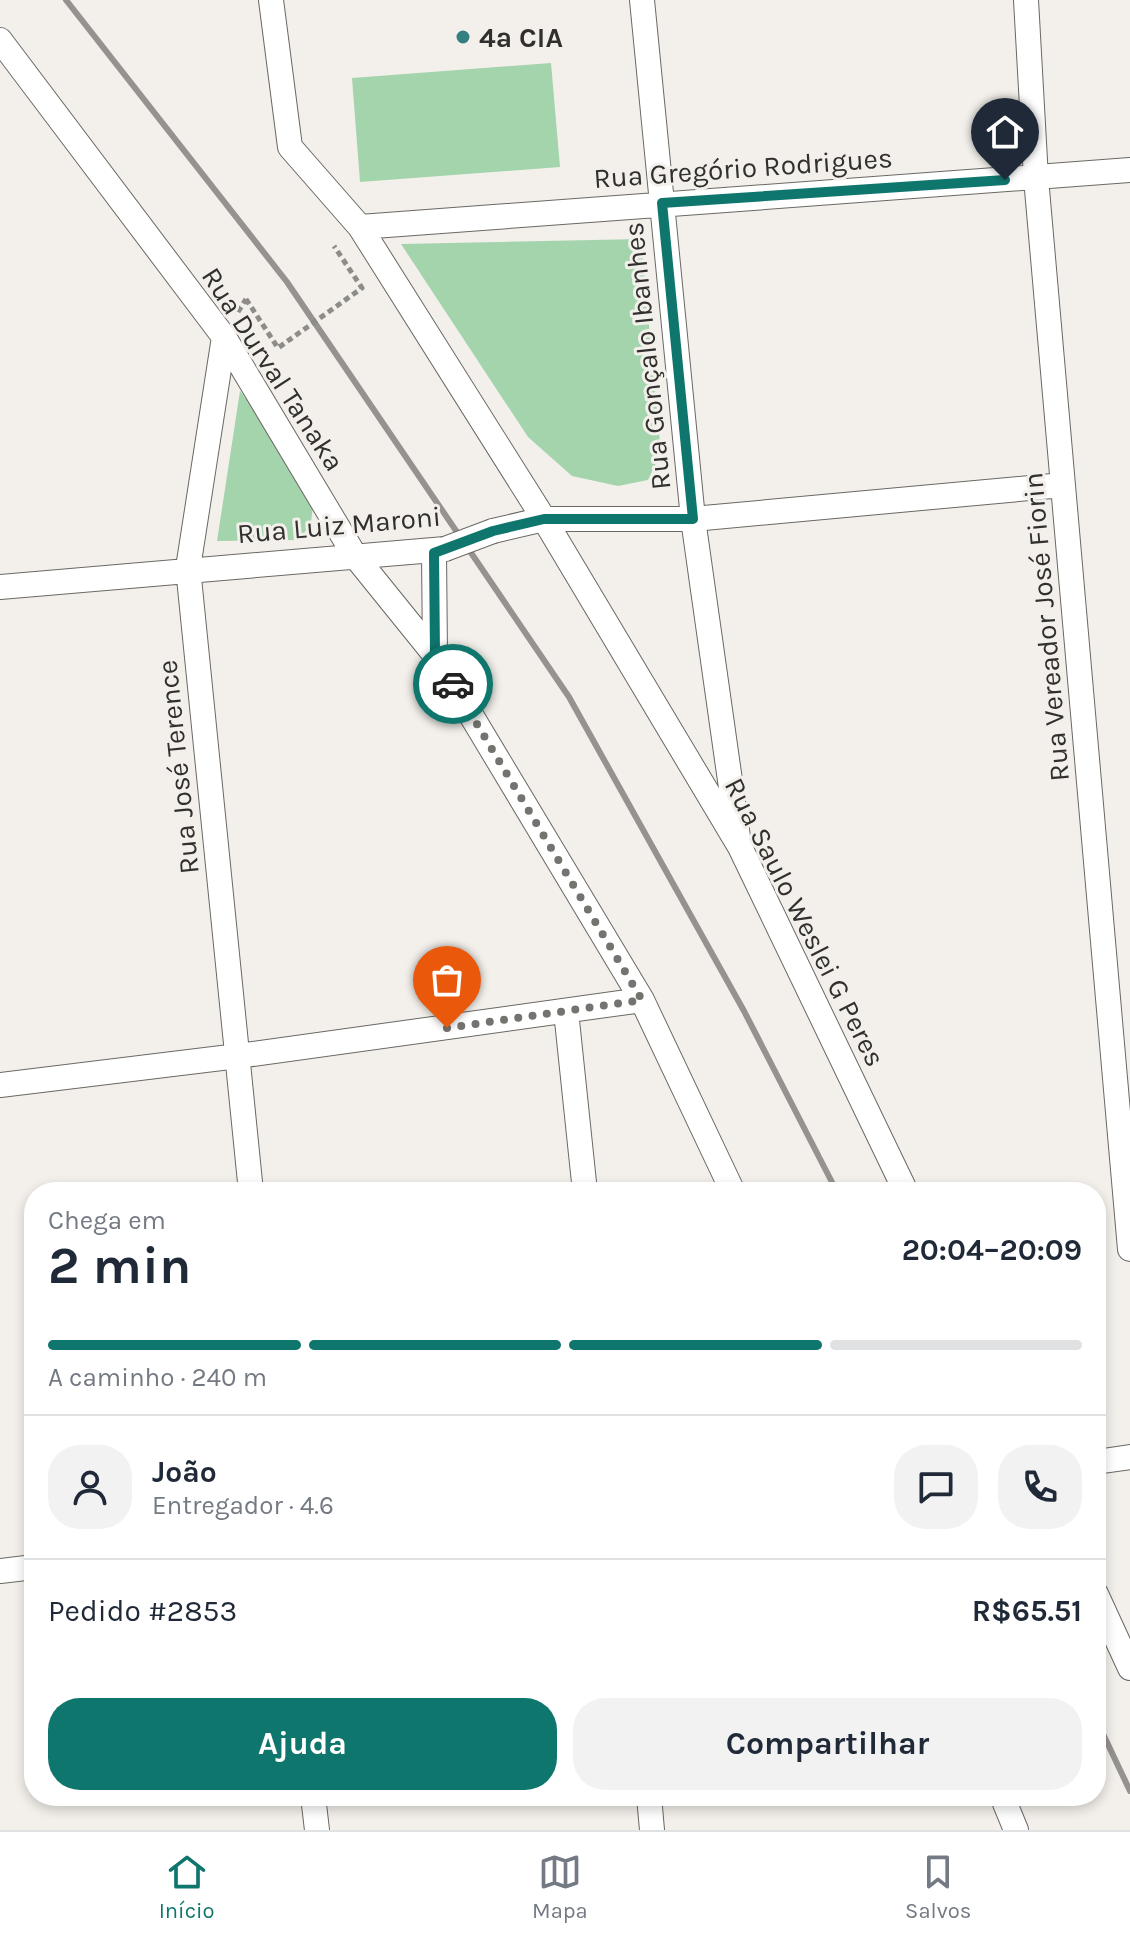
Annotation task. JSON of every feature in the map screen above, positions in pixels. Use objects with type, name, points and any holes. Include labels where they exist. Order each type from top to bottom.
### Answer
[{"type":"street","name":"Rua Saulo Weslei G Peres","points":[[271,0],[290,147],[360,227],[544,519],[740,847],[901,1182]]},
{"type":"street","name":"Rua Gonçalo Ibanhes","points":[[642,0],[693,519],[740,847]]},
{"type":"street","name":"Rua Vereador José Fiorin","points":[[1026,0],[1036,178],[1130,1249]]},
{"type":"street","name":"Rua Durval Tanaka","points":[[0,40],[224,337],[355,556],[435,655],[642,1000],[728,1182]]},
{"type":"street","name":"Rua Gregório Rodrigues","points":[[360,227],[1130,170]]},
{"type":"street","name":"Rua José Terence","points":[[224,337],[188,568],[250,1182]]},
{"type":"street","name":"Rua Luiz Maroni","points":[[0,587],[188,568],[440,551],[493,531],[544,519],[693,519],[1063,485]]},
{"type":"street","points":[[435,655],[440,551]]},
{"type":"street","points":[[0,1085],[238,1056],[642,1000]]},
{"type":"street","points":[[566,1011],[584,1182]]},
{"type":"street","points":[[1106,1461],[1130,1457]]},
{"type":"street","points":[[0,1571],[24,1568]]},
{"type":"street","points":[[1106,1616],[1130,1668]]},
{"type":"street","points":[[314,1806],[317,1830]]},
{"type":"street","points":[[650,1806],[652,1830]]},
{"type":"street","points":[[1006,1806],[1016,1830]]},
{"type":"path","points":[[246,299],[278,348],[362,288],[334,246]]},
{"type":"green space","points":[[551,63],[560,167],[360,182],[352,78]]},
{"type":"green space","points":[[641,239],[661,453],[648,480],[618,486],[572,476],[528,437],[401,244]]},
{"type":"green space","points":[[240,391],[315,492],[311,522],[300,540],[217,541]]},
{"type":"railway","points":[[66,0],[287,282],[569,697],[744,1011],[832,1182]]},
{"type":"railway","points":[[1106,1740],[1130,1791]]},
{"type":"way so far","points":[[447,1028],[642,1000],[453,684]]},
{"type":"place","name":"4ª CIA","points":[[463,37]]},
{"type":"route","points":[[453,684],[435,655],[434,553],[493,531],[544,519],[693,519],[662,203],[1005,180]]}]
